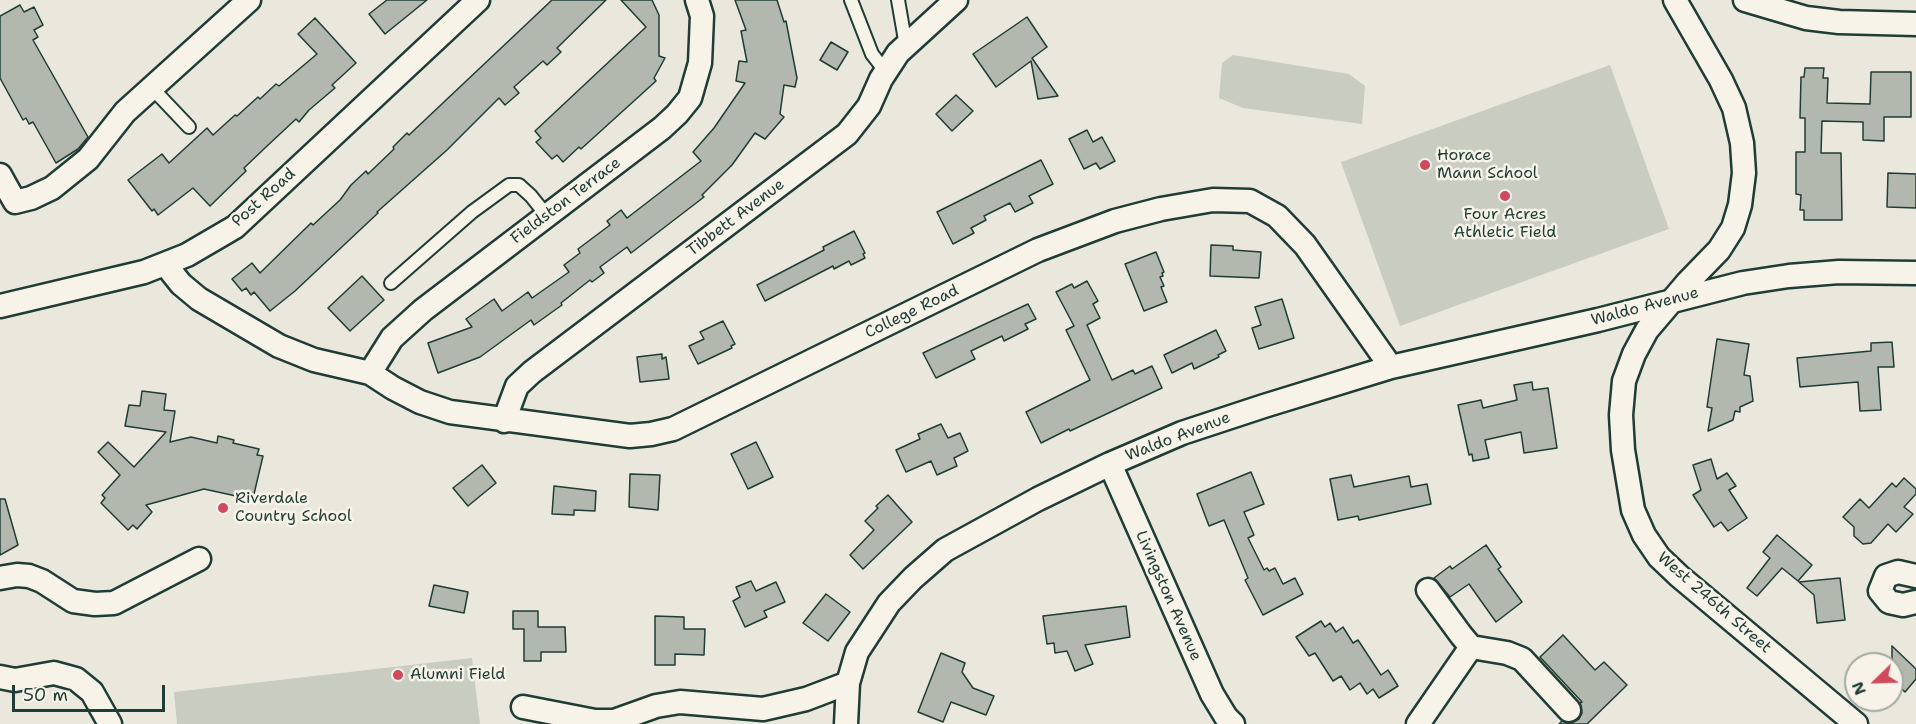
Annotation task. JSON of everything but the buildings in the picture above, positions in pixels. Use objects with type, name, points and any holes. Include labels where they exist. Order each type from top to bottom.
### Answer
[{"type":"street","points":[[0,176],[15,202],[32,198],[52,188],[88,159],[125,112],[249,0]]},
{"type":"street","name":"Post Road","points":[[0,306],[122,279],[187,255],[235,227],[478,0]]},
{"type":"street","name":"Fieldston Terrace","points":[[370,373],[392,338],[423,310],[662,128],[690,98],[700,63],[702,39],[702,16],[697,0]]},
{"type":"street","name":"Tibbett Avenue","points":[[504,421],[517,386],[532,372],[847,134],[869,106],[898,53],[956,0]]},
{"type":"street","name":"West 246th Street","points":[[1675,0],[1721,80],[1734,108],[1742,143],[1744,173],[1740,205],[1733,228],[1719,250],[1672,299],[1647,330],[1623,381],[1621,415],[1623,450],[1633,510],[1659,557],[1856,724]]},
{"type":"street","points":[[1745,0],[1806,18],[1839,22],[1916,24]]},
{"type":"street","name":"College Road","points":[[165,264],[180,284],[198,299],[279,346],[314,360],[370,373],[393,388],[430,405],[450,412],[504,421],[630,436],[673,429],[1038,250],[1115,221],[1161,209],[1214,200],[1250,201],[1277,216],[1305,245],[1391,367]]},
{"type":"street","name":"Waldo Avenue","points":[[846,724],[848,683],[857,652],[889,603],[913,578],[945,550],[1038,499],[1110,464],[1192,430],[1391,367],[1598,320],[1672,299],[1743,283],[1789,276],[1839,272],[1916,273]]},
{"type":"street","name":"Livingston Avenue","points":[[1110,464],[1212,694],[1233,724]]},
{"type":"street","points":[[0,578],[17,575],[29,576],[42,581],[73,601],[95,604],[114,603],[199,559]]},
{"type":"street","points":[[1916,576],[1898,572],[1886,576],[1880,591],[1889,602],[1903,606],[1916,602]]},
{"type":"street","points":[[1428,590],[1472,647],[1507,653],[1522,659],[1569,710]]},
{"type":"street","points":[[1418,724],[1472,647]]},
{"type":"street","points":[[0,676],[15,680],[54,673],[76,679],[92,692],[110,724]]},
{"type":"street","points":[[523,707],[595,721],[614,721],[656,706],[680,702],[763,710],[806,699],[848,683]]},
{"type":"lane","points":[[851,0],[872,54],[886,72]]},
{"type":"lane","points":[[898,0],[906,46]]},
{"type":"lane","points":[[152,88],[189,127]]},
{"type":"lane","points":[[391,283],[472,212],[509,184],[519,185],[547,216]]},
{"type":"shaded area","points":[[1233,55],[1349,74],[1365,86],[1362,124],[1243,108],[1219,98],[1222,63]]},
{"type":"shaded area","name":"Four Acres Athletic Field","points":[[1610,65],[1669,229],[1400,326],[1341,162]]},
{"type":"shaded area","name":"Alumni Field","points":[[472,658],[480,724],[177,724],[174,692]]},
{"type":"place","name":"Horace Mann School","points":[[1425,165]]},
{"type":"place","name":"Four Acres Athletic Field","points":[[1505,196]]},
{"type":"place","name":"Riverdale Country School","points":[[223,508]]},
{"type":"place","name":"Alumni Field","points":[[398,675]]}]
